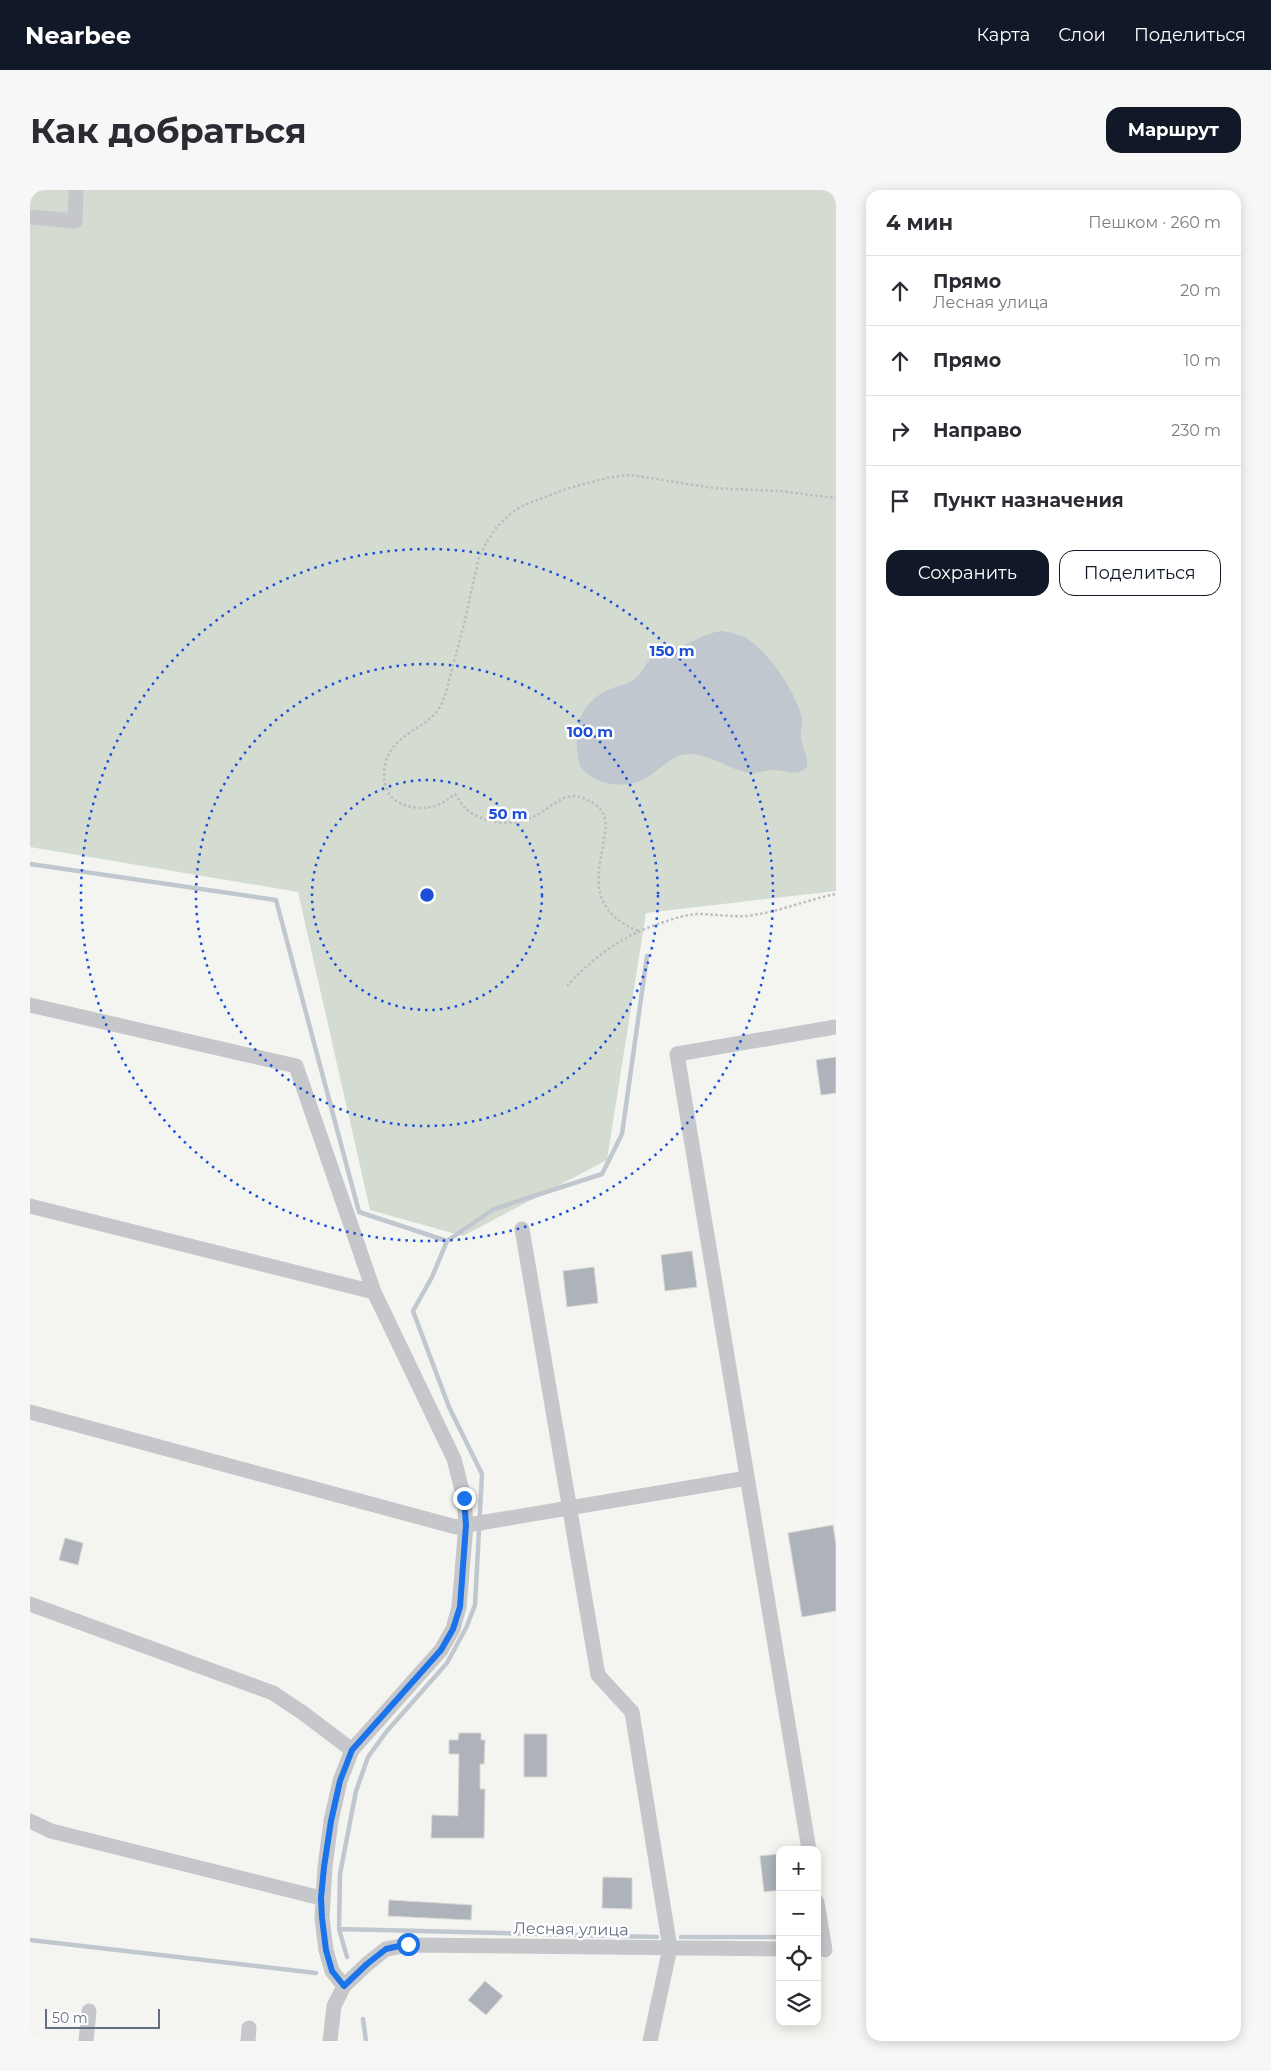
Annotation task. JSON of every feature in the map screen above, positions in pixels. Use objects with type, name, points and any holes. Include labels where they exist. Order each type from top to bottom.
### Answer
[{"type":"street","points":[[30,217],[75,222],[76,190]]},
{"type":"street","points":[[30,1004],[296,1066],[374,1292],[454,1459],[464,1498],[466,1525],[460,1607],[453,1629],[441,1650],[352,1750],[340,1781],[331,1821],[321,1898],[326,1950],[332,1971],[344,1986],[334,2006],[330,2041]]},
{"type":"street","points":[[807,1846],[677,1054],[836,1027]]},
{"type":"street","points":[[30,1206],[374,1292]]},
{"type":"street","points":[[522,1229],[568,1508],[598,1675],[632,1712],[670,1948],[650,2041]]},
{"type":"street","points":[[30,1412],[456,1527],[747,1478]]},
{"type":"street","points":[[30,1604],[273,1693],[352,1750]]},
{"type":"street","points":[[30,1821],[51,1831],[321,1898]]},
{"type":"street","points":[[821,1923],[826,1949]]},
{"type":"street","name":"Лесная улица","points":[[344,1986],[386,1949],[408,1944],[776,1949]]},
{"type":"street","points":[[86,2041],[89,2011]]},
{"type":"path","points":[[638,931],[623,924],[606,907],[598,879],[598,865],[606,823],[604,814],[598,807],[588,800],[568,796],[558,800],[537,816],[526,820],[502,822],[478,816],[466,808],[455,794],[446,802],[427,808],[401,804],[390,797],[384,783],[384,767],[389,753],[397,742],[440,708],[445,696],[464,624],[479,557],[496,528],[511,513],[524,505],[569,488],[611,477],[631,475],[714,488],[779,491],[836,498]]},
{"type":"path","points":[[567,986],[579,973],[616,942],[638,931],[680,917],[698,914],[730,917],[775,912],[836,894]]},
{"type":"shaded area","points":[[30,190],[836,190],[836,891],[646,913],[607,1160],[463,1236],[370,1210],[298,892],[30,847]]},
{"type":"shaded area","points":[[722,631],[744,637],[753,643],[771,661],[787,684],[794,696],[802,718],[801,737],[807,759],[807,767],[795,773],[775,770],[750,773],[691,754],[678,756],[649,776],[633,783],[608,783],[600,781],[585,772],[578,758],[576,738],[579,721],[587,706],[608,690],[633,680],[658,652],[687,644],[708,634]]},
{"type":"building","points":[[836,1057],[836,1093],[821,1095],[816,1060]]},
{"type":"building","points":[[692,1251],[697,1287],[665,1291],[661,1255]]},
{"type":"building","points":[[594,1267],[598,1303],[567,1307],[563,1271]]},
{"type":"building","points":[[833,1525],[836,1545],[836,1611],[802,1617],[788,1533]]},
{"type":"building","points":[[65,1538],[83,1543],[78,1565],[59,1560]]},
{"type":"building","points":[[459,1733],[481,1733],[481,1740],[485,1740],[484,1764],[480,1764],[480,1789],[485,1789],[484,1838],[431,1838],[432,1815],[458,1816],[459,1754],[449,1754],[449,1740],[458,1740]]},
{"type":"building","points":[[524,1734],[547,1734],[547,1777],[524,1777]]},
{"type":"building","points":[[776,1854],[776,1890],[764,1892],[760,1856]]},
{"type":"building","points":[[603,1877],[632,1878],[632,1909],[602,1908]]},
{"type":"building","points":[[389,1900],[472,1905],[471,1920],[388,1916]]},
{"type":"building","points":[[485,1981],[503,1996],[486,2015],[468,2000]]},
{"type":"waterway","points":[[30,864],[276,900],[359,1212],[447,1241]]},
{"type":"waterway","points":[[347,1957],[339,1929],[340,1874],[356,1791],[368,1757],[387,1731],[447,1663],[466,1628],[475,1605],[482,1474],[449,1407],[413,1311],[432,1277],[447,1241],[494,1209],[602,1174],[622,1134],[647,956]]},
{"type":"waterway","points":[[339,1929],[657,1937]]},
{"type":"waterway","points":[[681,1937],[776,1937]]},
{"type":"waterway","points":[[30,1940],[316,1973]]},
{"type":"waterway","points":[[363,2019],[366,2041]]},
{"type":"route","points":[[408,1944],[386,1949],[344,1986],[332,1971],[326,1950],[321,1898],[324,1867],[331,1821],[340,1781],[352,1750],[441,1650],[453,1629],[460,1607],[466,1525],[464,1498]]}]
